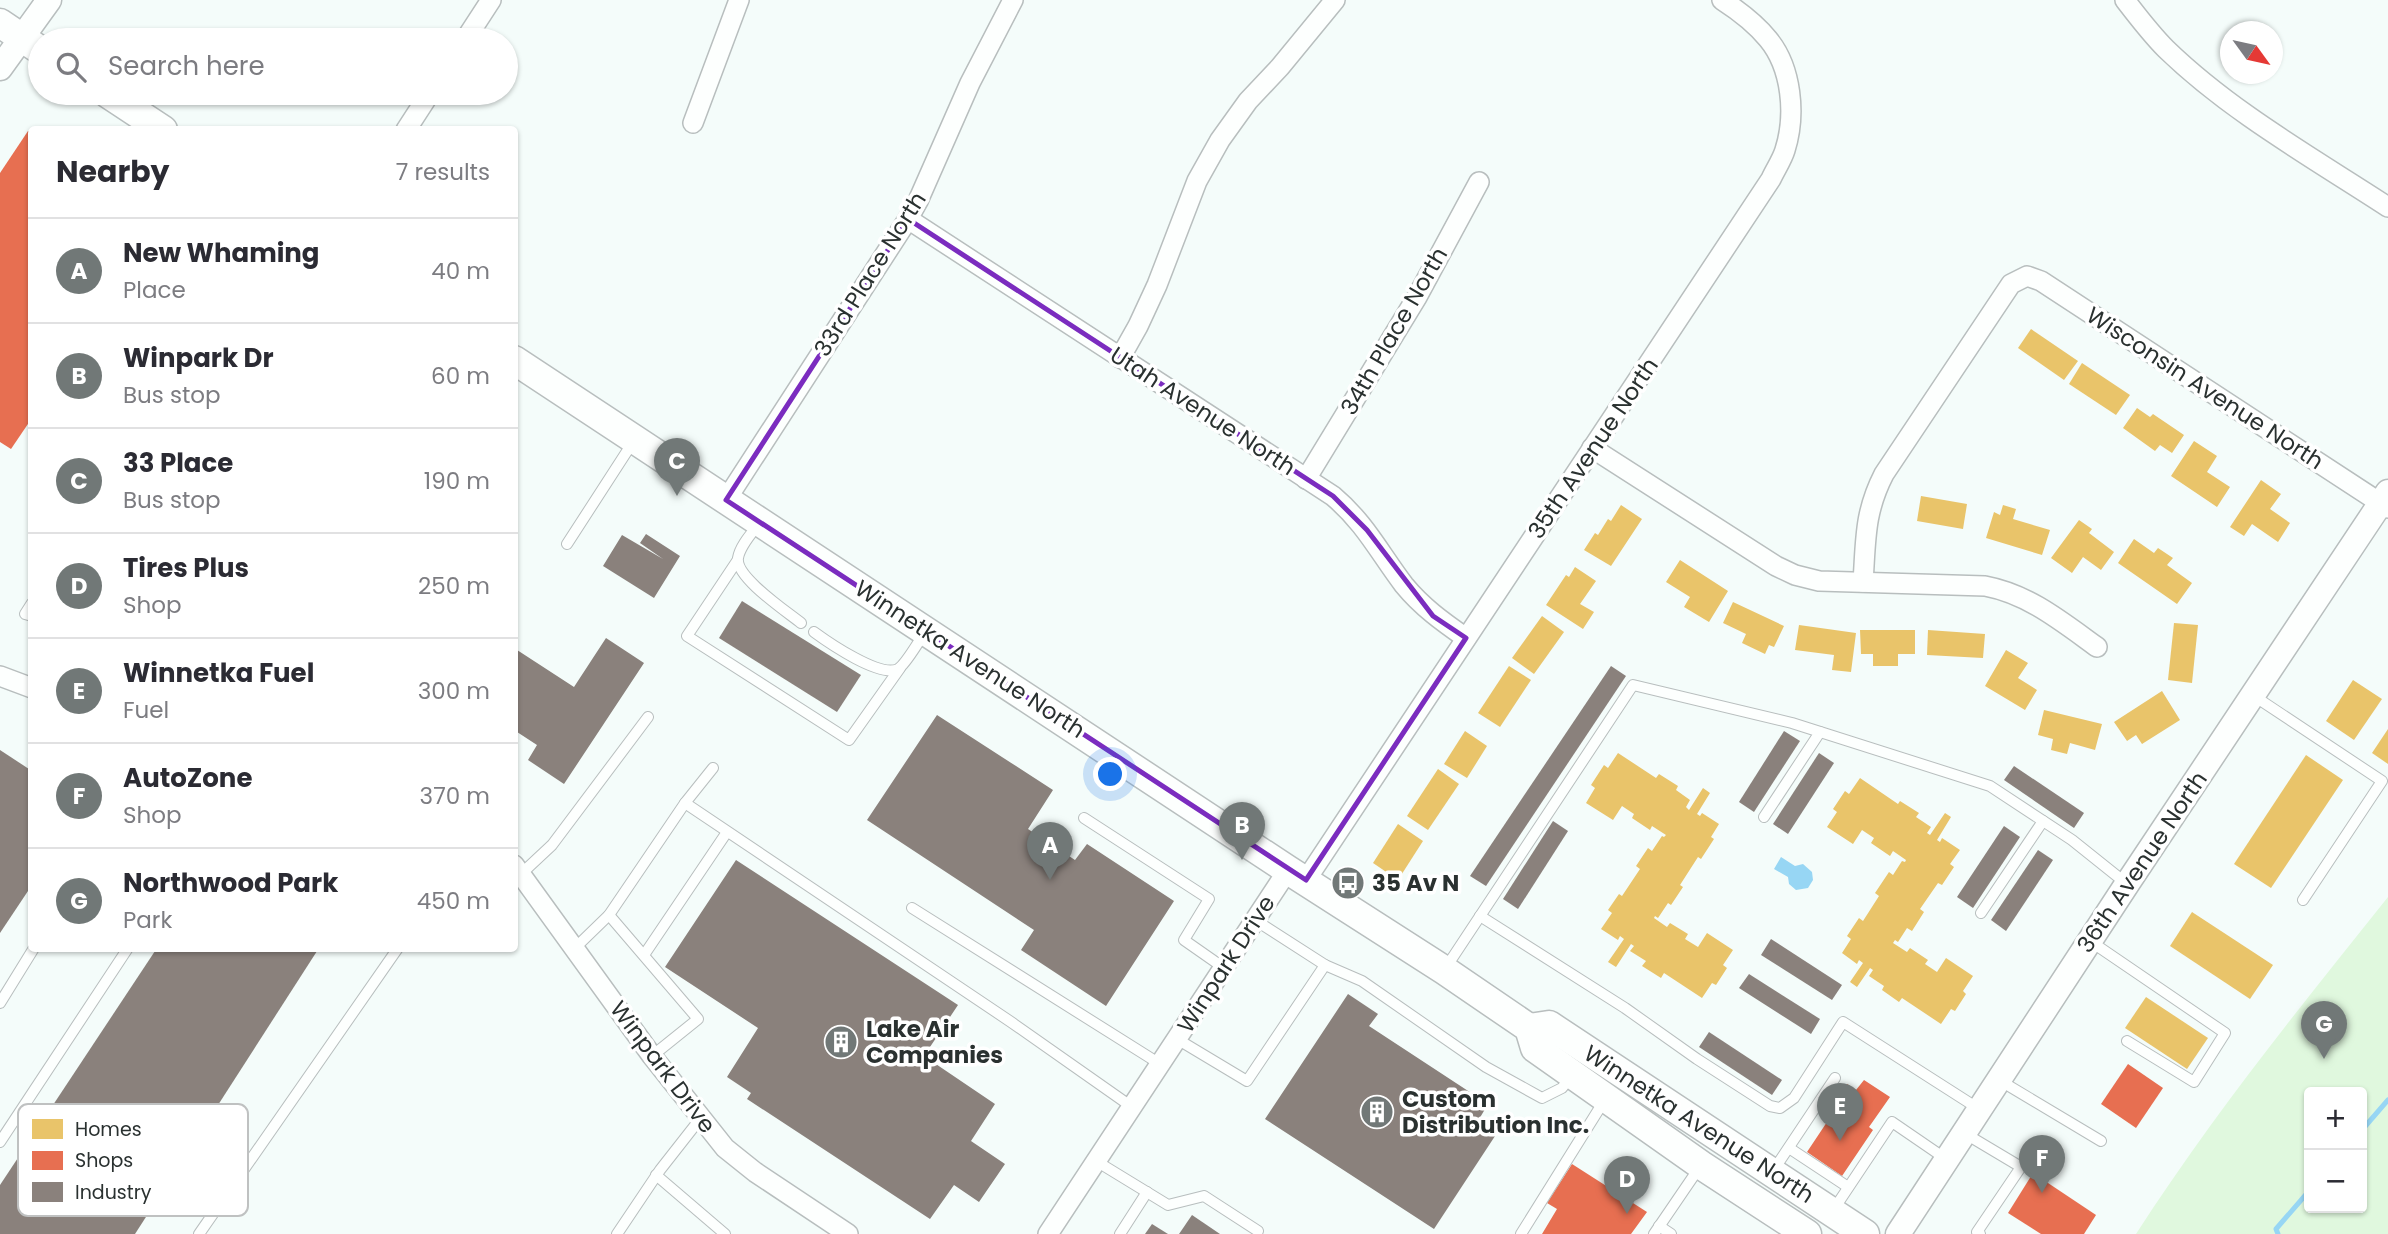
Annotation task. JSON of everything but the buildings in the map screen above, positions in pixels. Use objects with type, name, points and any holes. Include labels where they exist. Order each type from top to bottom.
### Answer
[{"type":"main road","points":[[125,105],[157,126]]},
{"type":"main road","name":"Winnetka Avenue North","points":[[518,363],[1530,1028],[1535,1048],[1701,1165],[1807,1234]]},
{"type":"main road","name":"Winnetka Avenue North","points":[[1530,1028],[1549,1025],[1865,1234]]},
{"type":"street","points":[[0,68],[49,0]]},
{"type":"street","points":[[693,123],[739,0]]},
{"type":"street","points":[[1120,358],[1157,285],[1197,181],[1220,140],[1248,102],[1335,0]]},
{"type":"street","points":[[2125,0],[2165,48],[2207,85],[2253,119],[2388,207]]},
{"type":"street","name":"33rd Place North","points":[[726,500],[908,219],[1004,3]]},
{"type":"street","points":[[470,28],[481,4]]},
{"type":"street","name":"35th Avenue North","points":[[1297,875],[1466,638],[1771,179],[1785,151],[1791,120],[1789,89],[1782,65],[1771,41],[1754,23],[1728,4]]},
{"type":"street","points":[[409,126],[422,105]]},
{"type":"street","name":"34th Place North","points":[[1306,478],[1418,297],[1479,182]]},
{"type":"street","name":"Utah Avenue North","points":[[908,219],[1306,478],[1352,513],[1367,530],[1405,586],[1433,616],[1466,638]]},
{"type":"street","name":"Wisconsin Avenue North","points":[[1863,582],[1867,515],[1884,474],[2011,284],[2027,276],[2041,281],[2386,501]]},
{"type":"street","points":[[1592,448],[1776,566],[1795,575],[1819,580],[1985,586],[2003,589],[2023,597],[2053,615],[2097,647]]},
{"type":"street","name":"36th Avenue North","points":[[1898,1234],[2127,884],[2386,501]]},
{"type":"street","points":[[0,676],[28,686]]},
{"type":"street","name":"Winpark Drive","points":[[518,869],[652,1056],[726,1148],[755,1172],[848,1234]]},
{"type":"street","name":"Winpark Drive","points":[[1048,1234],[1255,919],[1297,875]]},
{"type":"lane","points":[[567,544],[635,439]]},
{"type":"lane","points":[[760,521],[687,636],[849,740],[926,630]]},
{"type":"lane","points":[[737,561],[740,569],[761,591],[801,623]]},
{"type":"lane","points":[[814,632],[844,652],[883,670],[900,668]]},
{"type":"lane","points":[[1444,970],[1633,685],[1769,717],[1990,786],[2072,840],[2127,884]]},
{"type":"lane","points":[[2253,696],[2382,781],[2303,900]]},
{"type":"lane","points":[[518,869],[552,845],[648,717]]},
{"type":"lane","points":[[1764,817],[1820,732]]},
{"type":"lane","points":[[575,948],[609,915],[685,803],[713,768]]},
{"type":"lane","points":[[685,803],[1011,1022],[1132,1107]]},
{"type":"lane","points":[[1084,818],[1209,899],[1184,940],[1224,968]]},
{"type":"lane","points":[[1981,913],[2043,821]]},
{"type":"lane","points":[[643,955],[727,832]]},
{"type":"lane","points":[[912,908],[1160,1065]]},
{"type":"lane","points":[[609,915],[698,1019],[652,1056]]},
{"type":"lane","points":[[1480,916],[1625,1008],[1696,1059],[1770,1106],[1780,1108],[1794,1098],[1843,1022],[1979,1109]]},
{"type":"lane","points":[[1255,919],[1325,965],[1362,981],[1486,1067],[1542,1098],[1562,1088],[1573,1074]]},
{"type":"lane","points":[[2090,941],[2225,1033],[2194,1082],[2127,1041]]},
{"type":"lane","points":[[0,1003],[32,952]]},
{"type":"lane","points":[[25,1104],[125,952]]},
{"type":"lane","points":[[248,1164],[395,952]]},
{"type":"lane","points":[[1177,1039],[1247,1081],[1325,965]]},
{"type":"lane","points":[[1772,1172],[1835,1078]]},
{"type":"lane","points":[[1999,1080],[2101,1142]]},
{"type":"lane","points":[[1521,1234],[1606,1098]]},
{"type":"lane","points":[[0,1142],[18,1115]]},
{"type":"lane","points":[[617,1234],[656,1175],[700,1119]]},
{"type":"lane","points":[[1832,1212],[1892,1122],[1947,1159]]},
{"type":"lane","points":[[1964,1132],[2021,1167],[1977,1232],[1980,1234]]},
{"type":"lane","points":[[1789,1148],[1848,1187]]},
{"type":"lane","points":[[1096,1161],[1168,1205],[1204,1196],[1258,1231]]},
{"type":"lane","points":[[1671,1234],[1656,1230],[1701,1165]]},
{"type":"lane","points":[[656,1175],[725,1234]]},
{"type":"lane","points":[[1119,1234],[1147,1192]]},
{"type":"lane","points":[[199,1234],[212,1216]]},
{"type":"highlighted area","points":[[908,219],[1333,496],[1367,530],[1433,616],[1466,638],[1306,880],[726,500]]},
{"type":"green space","points":[[2388,897],[2388,1234],[2136,1234],[2226,1105]]},
{"type":"water","points":[[1781,857],[1795,866],[1803,864],[1812,872],[1813,880],[1808,888],[1796,890],[1789,884],[1788,877],[1774,869]]},
{"type":"waterway","points":[[2367,1124],[2388,1100]]},
{"type":"waterway","points":[[2278,1234],[2276,1229],[2304,1197]]},
{"type":"place","name":"33 Place","points":[[677,496]]},
{"type":"place","name":"Winpark Dr","points":[[1242,860]]},
{"type":"place","name":"New Whaming","points":[[1050,880]]},
{"type":"place","name":"35 Av N","points":[[1348,883]]},
{"type":"place","name":"Lake Air Companies","points":[[841,1042]]},
{"type":"place","name":"Northwood Park","points":[[2324,1059]]},
{"type":"place","name":"Custom Distribution Inc.","points":[[1377,1112]]},
{"type":"place","name":"Winnetka Fuel","points":[[1840,1141]]},
{"type":"place","name":"AutoZone","points":[[2042,1193]]},
{"type":"place","name":"Tires Plus","points":[[1627,1214]]}]
